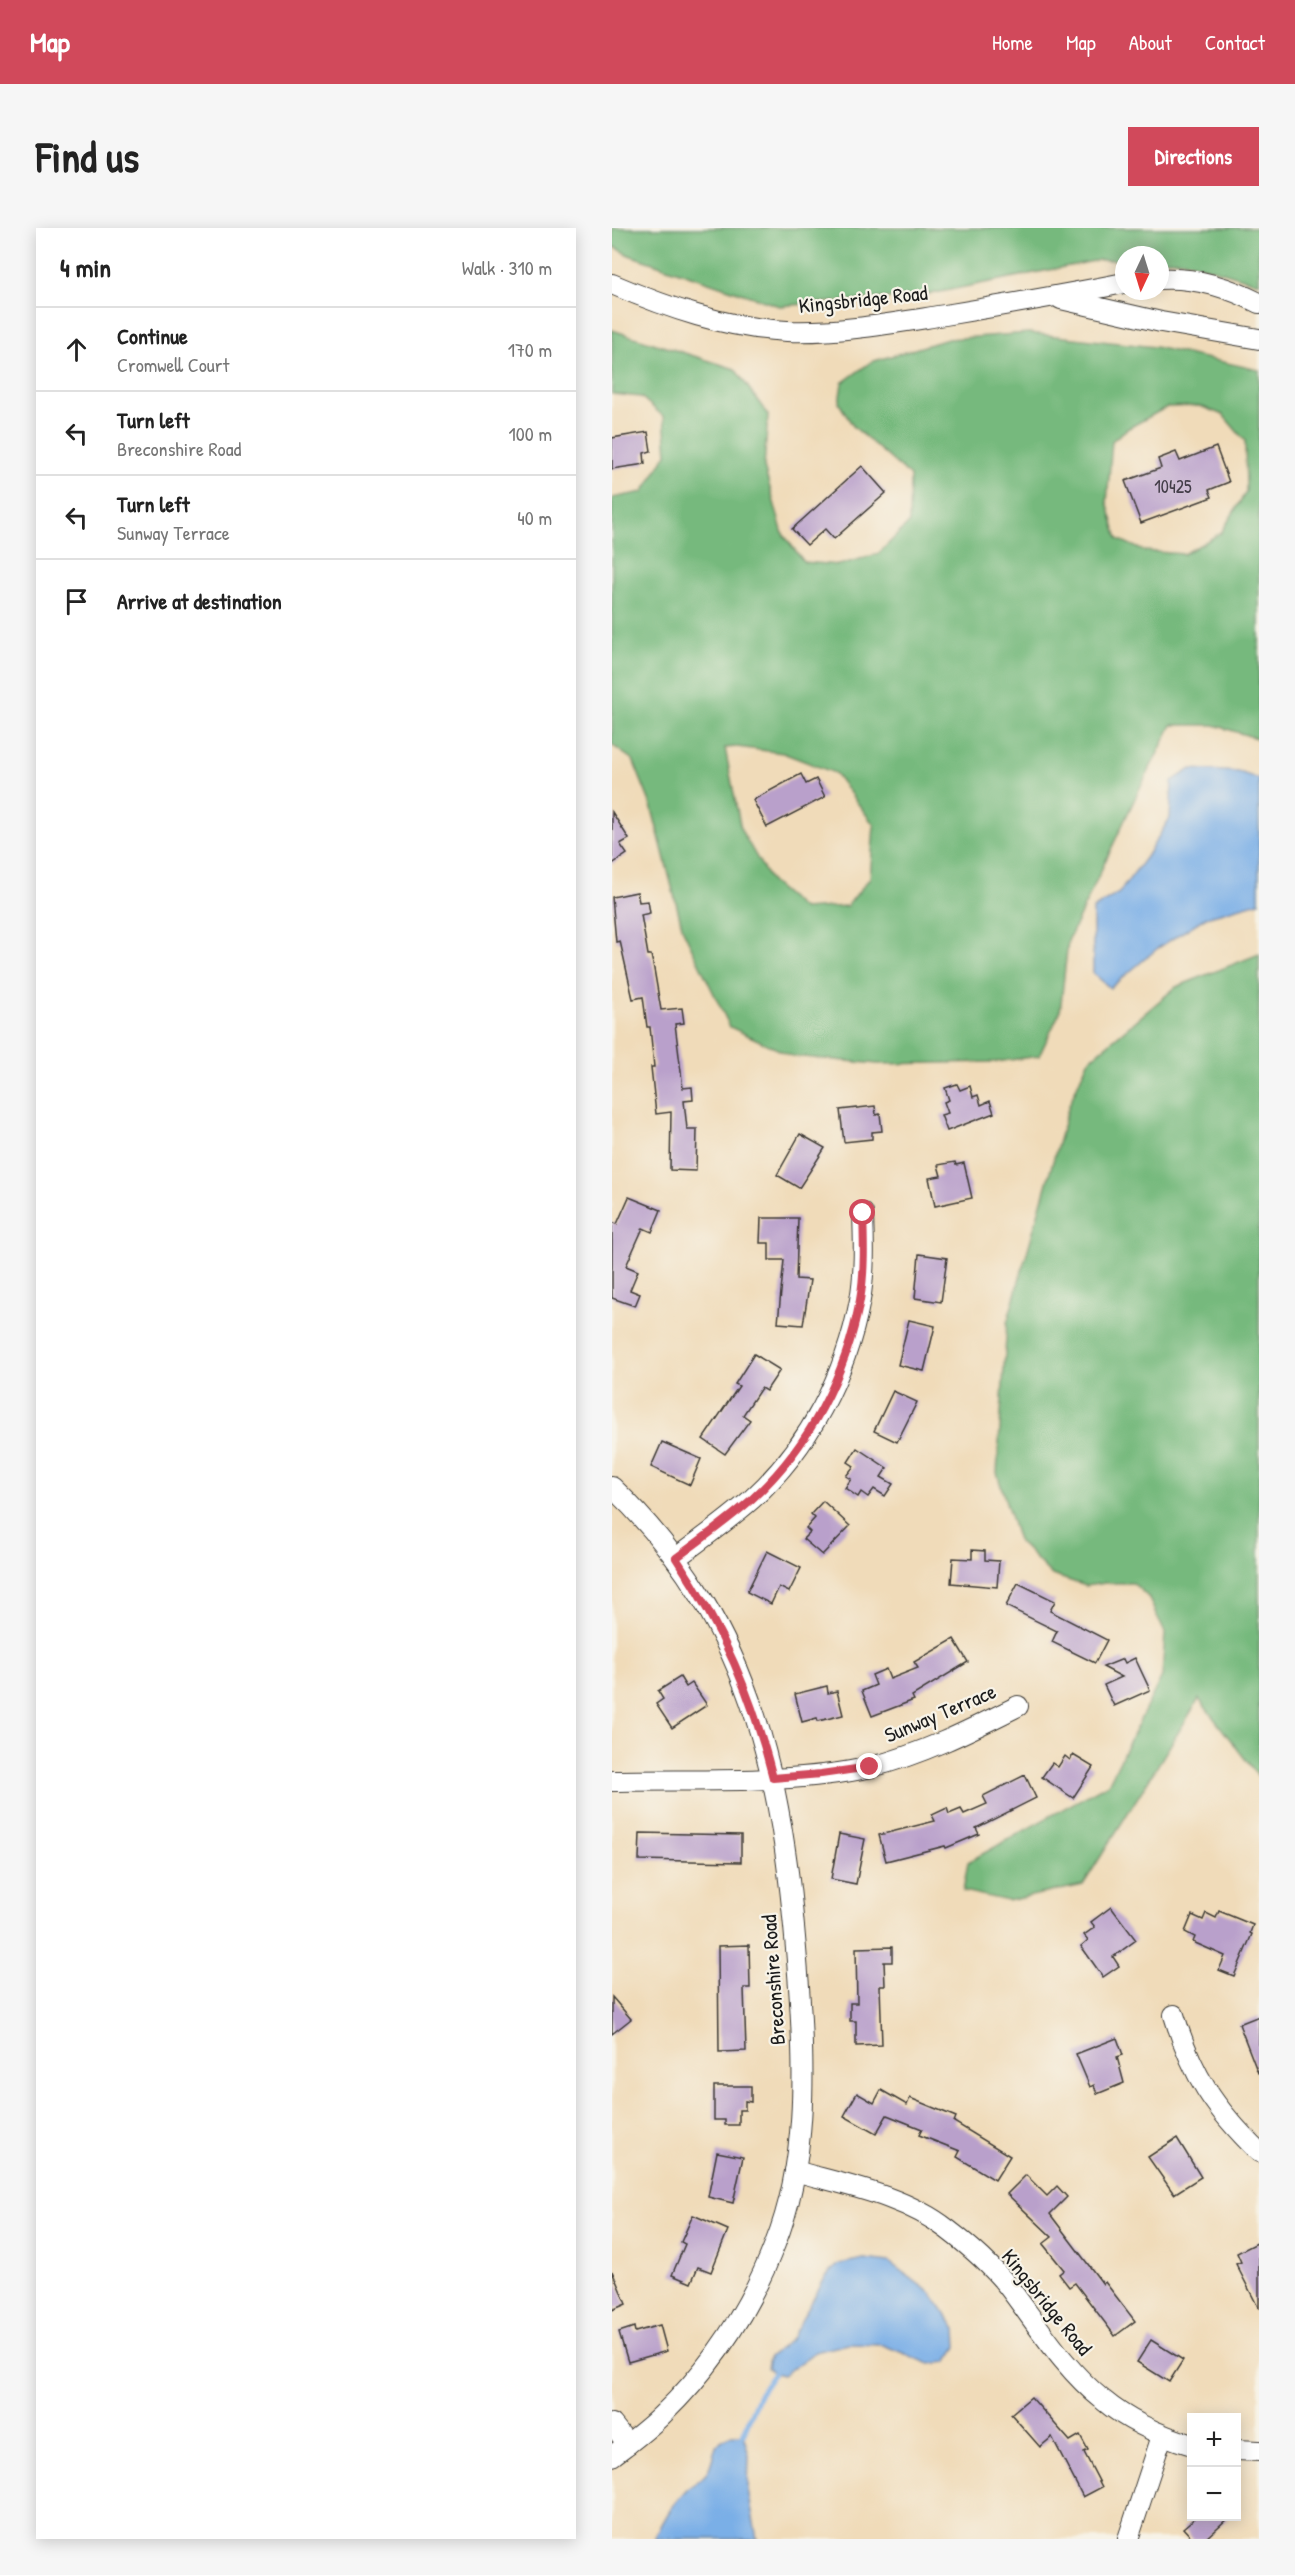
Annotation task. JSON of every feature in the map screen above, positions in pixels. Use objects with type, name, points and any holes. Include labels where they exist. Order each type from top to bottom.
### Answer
[{"type":"street","points":[[1169,278],[1208,282],[1259,303]]},
{"type":"street","name":"Kingsbridge Road","points":[[612,284],[648,300],[701,317],[743,326],[787,331],[874,326],[1115,285]]},
{"type":"street","name":"Kingsbridge Road","points":[[1053,297],[1161,322],[1259,339]]},
{"type":"street","points":[[676,1558],[753,1497],[783,1467],[824,1406],[838,1376],[860,1298],[864,1254],[863,1213]]},
{"type":"street","name":"Breconshire Road","points":[[612,1487],[639,1512],[676,1558],[723,1637],[760,1727],[773,1778],[787,1854],[802,2027],[800,2133],[795,2171],[776,2242],[759,2283],[736,2325],[689,2388],[660,2417],[612,2456]]},
{"type":"street","name":"Sunway Terrace","points":[[612,1781],[773,1778],[870,1767],[965,1733],[1018,1706]]},
{"type":"street","points":[[1174,2015],[1193,2068],[1207,2093],[1259,2152]]},
{"type":"street","name":"Kingsbridge Road","points":[[795,2171],[869,2191],[909,2207],[945,2227],[1005,2283],[1075,2375],[1103,2400],[1133,2421],[1162,2436],[1187,2444]]},
{"type":"street","points":[[612,2424],[628,2444]]},
{"type":"street","points":[[1128,2539],[1162,2436]]},
{"type":"street","points":[[1241,2450],[1259,2451]]},
{"type":"green space","points":[[612,228],[1259,228],[1259,283],[1182,260],[1169,260],[1169,246],[1115,246],[1115,260],[1099,260],[925,295],[779,306],[629,255],[612,246]]},
{"type":"green space","points":[[612,330],[735,369],[768,415],[764,467],[783,534],[804,562],[839,565],[878,554],[909,523],[910,476],[853,426],[839,403],[842,383],[871,362],[948,339],[1029,333],[1155,347],[1259,370],[1259,739],[1214,725],[1172,725],[1068,941],[1060,1012],[1039,1056],[996,1062],[878,1064],[792,1056],[730,1027],[683,930],[651,805],[633,760],[612,745],[612,498],[643,492],[667,454],[664,417],[641,397],[612,394]],"holes":[[[1200,406],[1223,415],[1245,441],[1246,492],[1221,533],[1184,554],[1144,551],[1118,539],[1107,502],[1112,441],[1127,429],[1167,407]],[[737,747],[783,753],[835,773],[874,825],[870,878],[847,906],[803,909],[771,882],[741,830],[725,748]]]},
{"type":"green space","points":[[1259,954],[1259,1777],[1199,1699],[1083,1885],[1008,1901],[963,1891],[968,1862],[1108,1784],[1162,1676],[1165,1633],[1148,1597],[1133,1583],[1086,1586],[1052,1575],[1018,1541],[997,1473],[1007,1323],[1069,1105],[1088,1061],[1176,987]]},
{"type":"water","points":[[1191,769],[1239,772],[1259,779],[1259,902],[1206,917],[1158,948],[1110,988],[1093,973],[1093,909],[1119,893],[1146,857],[1170,818],[1172,781]]},
{"type":"water","points":[[864,2259],[889,2262],[932,2294],[956,2329],[957,2347],[947,2362],[930,2364],[883,2345],[848,2344],[815,2352],[783,2375],[767,2368],[769,2357],[791,2339],[825,2278],[839,2264]]},
{"type":"water","points":[[732,2435],[743,2435],[749,2454],[748,2490],[757,2539],[655,2539],[664,2519],[676,2502],[685,2491],[705,2475],[717,2446]]},
{"type":"building","points":[[648,432],[651,451],[644,453],[645,464],[612,469],[612,438]]},
{"type":"building","points":[[1216,447],[1229,482],[1209,490],[1212,497],[1141,523],[1125,481],[1161,468],[1158,459],[1176,452],[1180,461]]},
{"type":"building","points":[[862,466],[886,493],[834,539],[825,529],[807,545],[792,529]]},
{"type":"building","points":[[801,774],[806,784],[816,779],[825,797],[767,827],[753,800]]},
{"type":"building","points":[[612,812],[629,839],[620,844],[627,854],[612,864]]},
{"type":"building","points":[[637,892],[639,902],[648,901],[650,913],[641,915],[661,1010],[682,1008],[684,1023],[675,1024],[683,1088],[692,1087],[693,1100],[684,1101],[687,1129],[697,1129],[696,1171],[670,1170],[671,1112],[656,1114],[650,1027],[647,1027],[643,997],[633,999],[620,941],[616,942],[612,897]]},
{"type":"building","points":[[957,1084],[960,1090],[970,1086],[973,1097],[978,1095],[981,1105],[990,1101],[994,1113],[947,1131],[941,1115],[948,1113],[944,1102],[949,1100],[945,1088]]},
{"type":"building","points":[[875,1106],[876,1115],[880,1114],[882,1131],[872,1132],[872,1139],[844,1142],[840,1110]]},
{"type":"building","points":[[800,1134],[825,1148],[799,1188],[777,1175]]},
{"type":"building","points":[[955,1162],[956,1165],[964,1163],[972,1198],[935,1206],[929,1178],[941,1176],[938,1165]]},
{"type":"building","points":[[629,1197],[661,1210],[652,1232],[643,1228],[626,1266],[638,1271],[630,1290],[640,1294],[635,1306],[612,1298],[612,1222],[617,1224]]},
{"type":"building","points":[[761,1218],[798,1218],[796,1279],[810,1280],[803,1325],[778,1323],[784,1260],[769,1260],[769,1243],[760,1243]]},
{"type":"building","points":[[919,1254],[947,1258],[941,1302],[915,1298]]},
{"type":"building","points":[[909,1320],[935,1326],[924,1371],[898,1365]]},
{"type":"building","points":[[754,1354],[780,1370],[766,1391],[761,1388],[743,1415],[750,1420],[725,1454],[703,1439],[739,1386],[735,1384]]},
{"type":"building","points":[[893,1391],[917,1402],[897,1442],[874,1431]]},
{"type":"building","points":[[662,1442],[701,1459],[690,1485],[651,1467]]},
{"type":"building","points":[[857,1448],[887,1468],[881,1477],[893,1484],[885,1496],[874,1489],[868,1497],[861,1492],[858,1497],[845,1488],[851,1479],[846,1476],[854,1466],[848,1462]]},
{"type":"building","points":[[823,1501],[850,1526],[822,1555],[803,1539],[810,1532],[806,1528],[815,1518],[811,1514]]},
{"type":"building","points":[[972,1550],[985,1551],[985,1560],[999,1561],[997,1587],[951,1583],[953,1558],[972,1559]]},
{"type":"building","points":[[767,1551],[801,1568],[789,1592],[779,1587],[771,1604],[747,1592]]},
{"type":"building","points":[[1018,1583],[1055,1601],[1050,1611],[1107,1640],[1095,1663],[1052,1642],[1057,1631],[1006,1606]]},
{"type":"building","points":[[954,1639],[968,1662],[912,1696],[914,1700],[872,1716],[862,1691],[876,1685],[872,1675],[886,1669],[890,1679],[918,1668],[914,1662]]},
{"type":"building","points":[[1135,1658],[1150,1690],[1114,1706],[1104,1685],[1122,1677],[1103,1667],[1123,1659],[1125,1663]]},
{"type":"building","points":[[680,1677],[686,1687],[692,1683],[707,1705],[672,1728],[656,1704],[663,1699],[658,1691]]},
{"type":"building","points":[[827,1686],[828,1693],[837,1691],[843,1715],[802,1722],[795,1694]]},
{"type":"building","points":[[1073,1755],[1093,1767],[1073,1798],[1042,1777],[1052,1763],[1058,1767],[1065,1756],[1070,1760]]},
{"type":"building","points":[[1025,1775],[1036,1798],[976,1828],[979,1834],[946,1848],[945,1846],[886,1861],[879,1835],[935,1821],[932,1815],[947,1808],[949,1814],[961,1809],[964,1814],[987,1804],[983,1796]]},
{"type":"building","points":[[640,1833],[741,1835],[741,1862],[639,1860]]},
{"type":"building","points":[[839,1834],[865,1839],[856,1884],[831,1879]]},
{"type":"building","points":[[1111,1907],[1136,1940],[1113,1957],[1119,1966],[1103,1977],[1081,1946],[1088,1940],[1084,1935],[1095,1927],[1091,1922]]},
{"type":"building","points":[[1219,1911],[1253,1925],[1250,1933],[1252,1934],[1234,1976],[1219,1970],[1225,1956],[1193,1942],[1195,1937],[1185,1932],[1192,1915],[1203,1920],[1206,1913],[1216,1918]]},
{"type":"building","points":[[749,1945],[750,1988],[744,1988],[746,2051],[719,2052],[718,1946]]},
{"type":"building","points":[[892,1947],[892,1962],[884,1962],[885,1986],[880,1986],[882,2045],[856,2046],[856,2021],[850,2021],[850,2003],[857,2003],[856,1948]]},
{"type":"building","points":[[612,1997],[631,2019],[612,2034]]},
{"type":"building","points":[[1259,2016],[1259,2073],[1258,2073],[1239,2024]]},
{"type":"building","points":[[1117,2038],[1123,2055],[1117,2057],[1124,2083],[1097,2094],[1094,2085],[1090,2087],[1076,2054]]},
{"type":"building","points":[[714,2086],[751,2086],[751,2102],[745,2101],[745,2110],[739,2110],[739,2125],[725,2125],[725,2120],[714,2120]]},
{"type":"building","points":[[881,2090],[907,2105],[910,2098],[956,2117],[954,2122],[1010,2156],[995,2180],[957,2157],[960,2151],[919,2135],[922,2129],[887,2115],[876,2134],[844,2116],[857,2093],[874,2103]]},
{"type":"building","points":[[1177,2138],[1201,2177],[1174,2194],[1148,2157]]},
{"type":"building","points":[[717,2152],[743,2157],[733,2203],[708,2197]]},
{"type":"building","points":[[1026,2175],[1047,2196],[1057,2186],[1067,2197],[1050,2214],[1103,2284],[1105,2282],[1135,2321],[1115,2336],[1075,2283],[1069,2287],[1059,2274],[1064,2270],[1043,2244],[1052,2237],[1007,2194]]},
{"type":"building","points":[[693,2215],[728,2230],[711,2272],[698,2267],[691,2283],[672,2275],[685,2244],[681,2242]]},
{"type":"building","points":[[1259,2242],[1259,2309],[1236,2264],[1241,2262],[1237,2253]]},
{"type":"building","points":[[612,2271],[626,2304],[612,2310]]},
{"type":"building","points":[[660,2325],[667,2351],[628,2362],[619,2332],[634,2327],[635,2332]]},
{"type":"building","points":[[1151,2340],[1183,2360],[1169,2382],[1137,2362]]},
{"type":"building","points":[[1031,2397],[1070,2441],[1080,2435],[1088,2450],[1084,2452],[1102,2487],[1083,2497],[1052,2437],[1040,2447],[1011,2414]]},
{"type":"building","points":[[1191,2521],[1225,2521],[1205,2539],[1193,2539],[1183,2528]]},
{"type":"waterway","points":[[743,2435],[758,2396],[774,2373]]},
{"type":"route","points":[[863,1213],[864,1254],[860,1298],[850,1340],[838,1376],[824,1406],[783,1467],[722,1524],[676,1558],[723,1637],[760,1727],[773,1778],[870,1767]]}]
